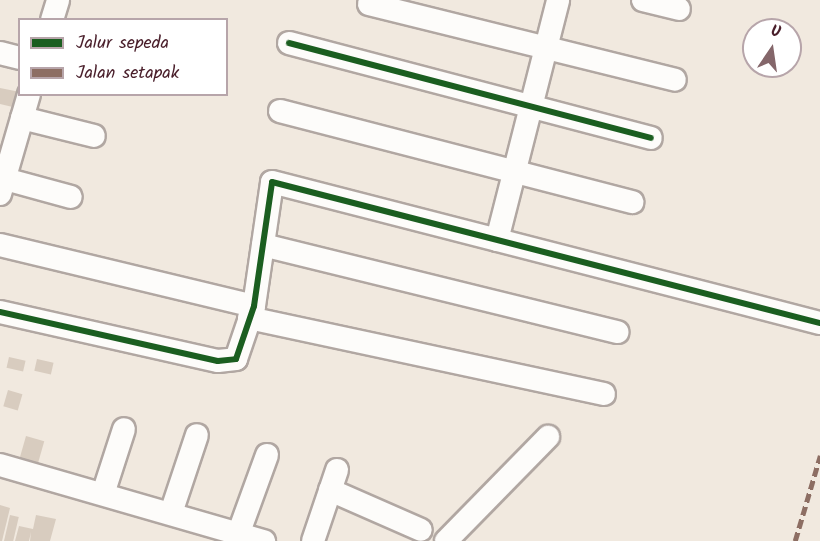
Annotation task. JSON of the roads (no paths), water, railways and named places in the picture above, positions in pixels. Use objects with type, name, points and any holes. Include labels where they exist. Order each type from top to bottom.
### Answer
[{"type":"street","points":[[53,18],[58,0]]},
{"type":"street","points":[[496,240],[558,0]]},
{"type":"street","points":[[643,0],[680,9]]},
{"type":"street","points":[[369,4],[675,81]]},
{"type":"street","points":[[289,43],[651,138]]},
{"type":"street","points":[[0,53],[18,58]]},
{"type":"street","points":[[28,96],[9,126],[2,187],[71,197]]},
{"type":"street","points":[[280,111],[632,202]]},
{"type":"street","points":[[9,126],[94,136]]},
{"type":"street","points":[[0,312],[218,361],[236,359],[252,312],[272,182],[820,323]]},
{"type":"street","points":[[0,245],[252,312],[604,394]]},
{"type":"street","points":[[263,245],[617,332]]},
{"type":"street","points":[[103,494],[124,429]]},
{"type":"street","points":[[171,513],[197,435]]},
{"type":"street","points":[[446,541],[548,437]]},
{"type":"street","points":[[239,532],[267,456]]},
{"type":"street","points":[[0,465],[264,541]]},
{"type":"street","points":[[313,541],[333,480],[421,530]]}]
